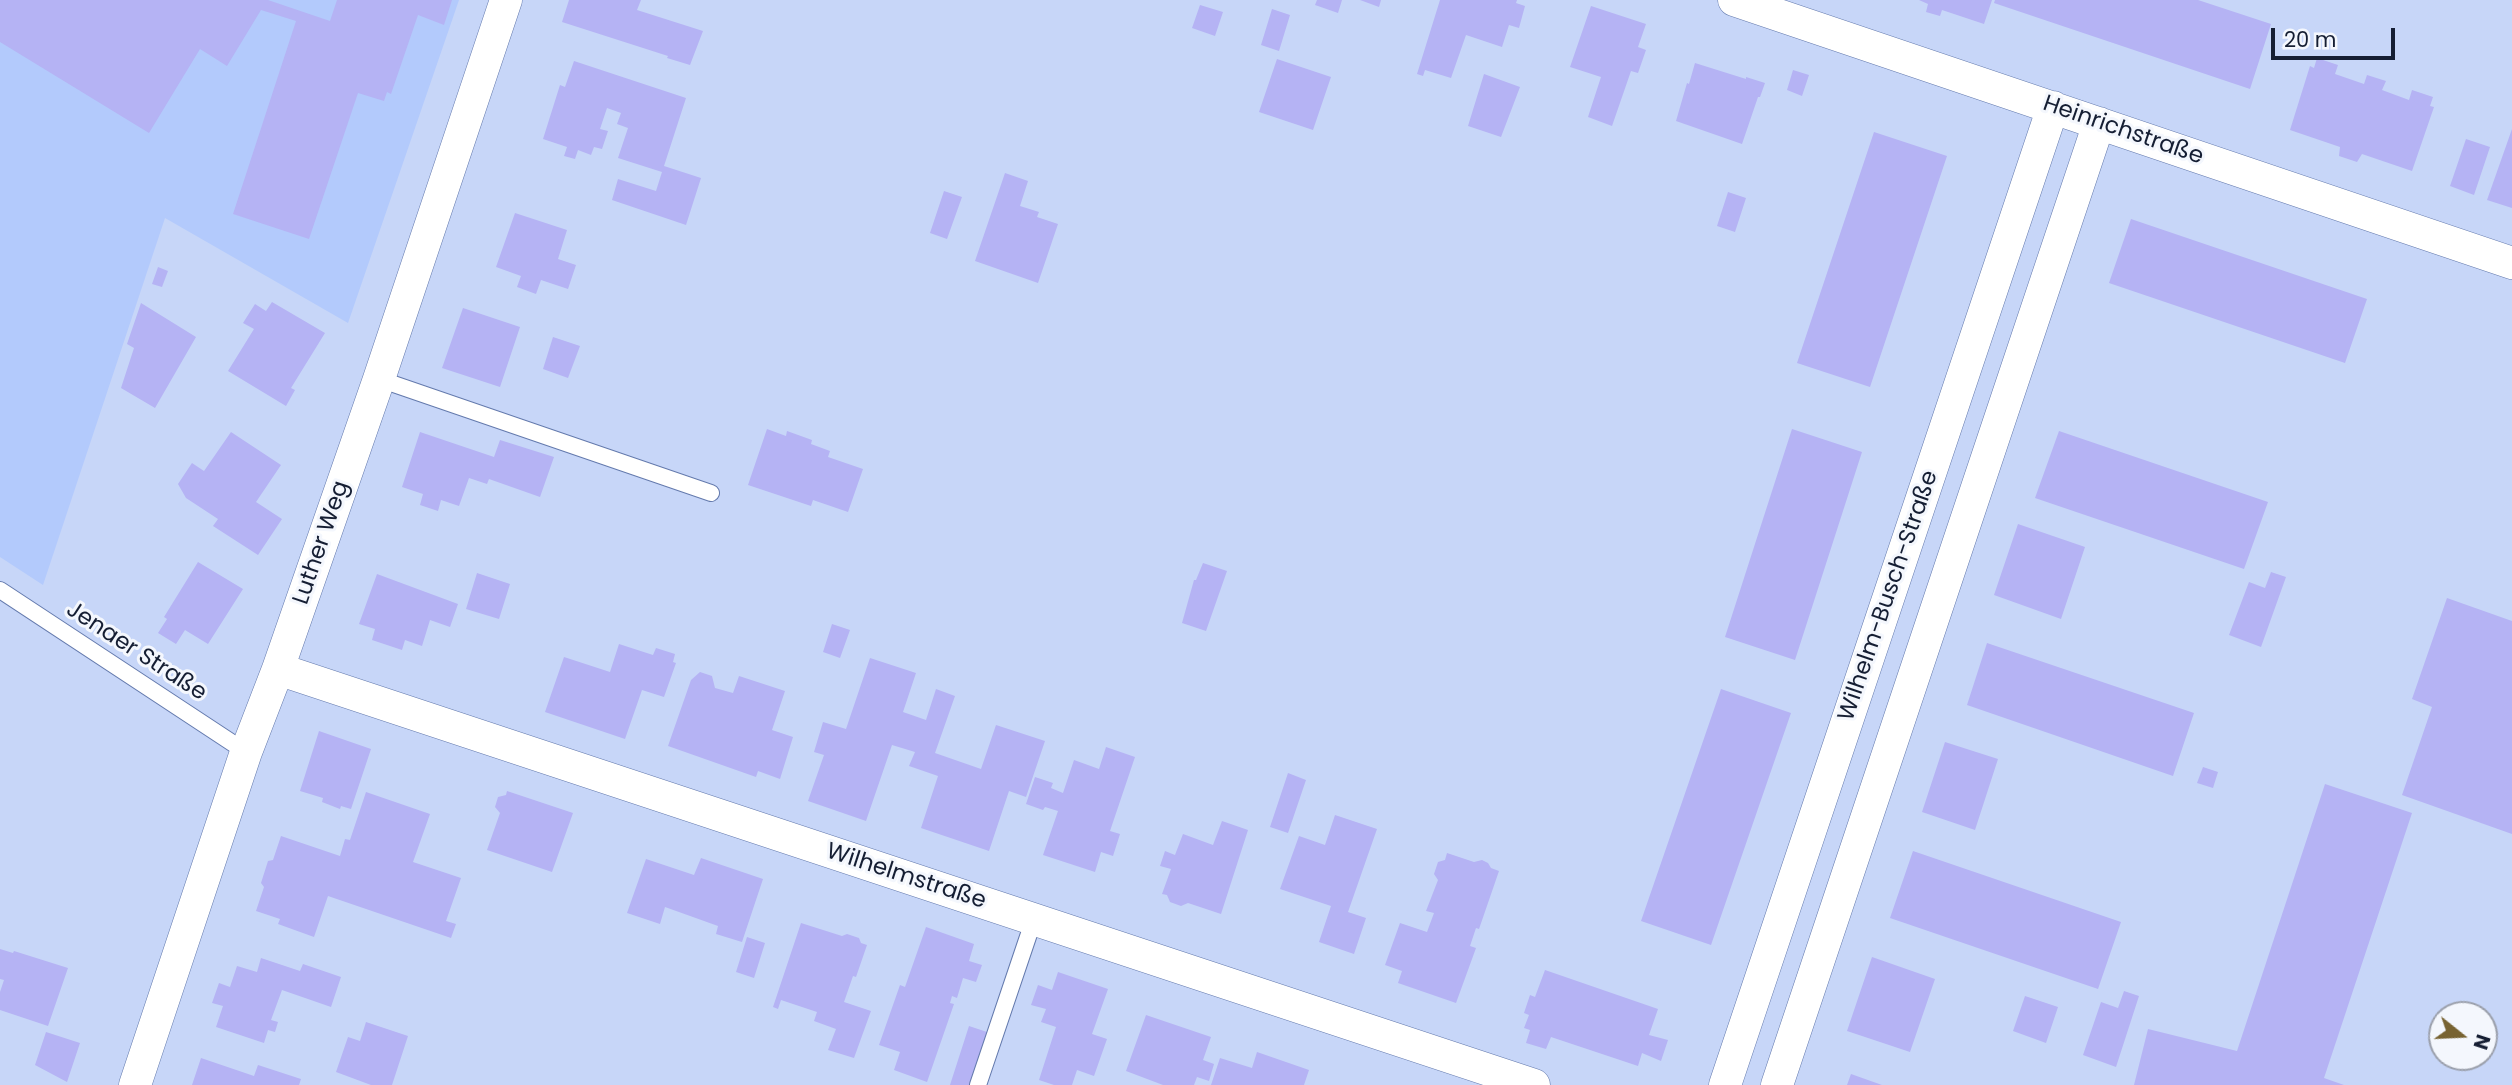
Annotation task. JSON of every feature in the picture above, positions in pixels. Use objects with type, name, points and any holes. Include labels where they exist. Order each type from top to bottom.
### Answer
[{"type":"street","name":"Luther Weg","points":[[135,1085],[246,752],[278,669],[379,379],[506,0]]},
{"type":"street","name":"Heinrichstraße","points":[[1734,0],[2512,263]]},
{"type":"street","name":"Wilhelm-Busch-Straße","points":[[1725,1085],[2053,107]]},
{"type":"street","name":"Wilhelm-Busch-Straße","points":[[1777,1085],[2099,123]]},
{"type":"street","name":"Wilhelmstraße","points":[[278,669],[1534,1085]]},
{"type":"lane","points":[[379,379],[711,493]]},
{"type":"lane","name":"Jenaer Straße","points":[[0,590],[246,752]]},
{"type":"lane","points":[[978,1085],[1034,919]]},
{"type":"shaded area","points":[[0,0],[459,0],[348,323],[165,218],[43,585],[0,557]]},
{"type":"building","points":[[0,0],[268,0],[330,21],[337,0],[452,0],[444,25],[418,15],[391,94],[387,92],[384,101],[358,93],[309,239],[233,214],[296,21],[261,10],[227,66],[200,49],[149,133],[0,42]]},
{"type":"building","points":[[569,0],[641,0],[637,10],[703,31],[690,65],[562,22]]},
{"type":"building","points":[[1317,0],[1342,0],[1338,13],[1315,5]]},
{"type":"building","points":[[1360,0],[1381,0],[1379,7]]},
{"type":"building","points":[[1440,0],[1517,0],[1516,3],[1525,6],[1519,28],[1509,25],[1502,47],[1466,35],[1451,78],[1425,70],[1423,76],[1417,74]]},
{"type":"building","points":[[1919,0],[1992,0],[1984,24],[1942,10],[1940,16],[1926,12],[1928,4]]},
{"type":"building","points":[[1995,0],[2198,0],[2271,24],[2250,89],[1994,3]]},
{"type":"building","points":[[1200,5],[1223,12],[1215,36],[1192,28]]},
{"type":"building","points":[[1591,6],[1646,24],[1638,47],[1646,50],[1638,73],[1631,71],[1612,126],[1588,117],[1601,77],[1570,67]]},
{"type":"building","points":[[1272,9],[1290,15],[1279,51],[1261,45]]},
{"type":"building","points":[[2317,58],[2338,65],[2335,74],[2364,84],[2367,75],[2386,81],[2382,90],[2409,100],[2412,90],[2433,97],[2430,106],[2434,107],[2412,171],[2362,154],[2357,162],[2339,156],[2340,147],[2290,130],[2310,66],[2314,68]]},
{"type":"building","points":[[1277,59],[1331,77],[1313,130],[1259,112]]},
{"type":"building","points":[[574,61],[686,98],[664,166],[701,178],[686,225],[612,200],[618,179],[656,191],[662,172],[618,158],[628,128],[617,124],[621,113],[607,108],[600,129],[608,131],[602,149],[594,147],[591,155],[578,150],[575,159],[564,156],[567,147],[543,139],[560,85],[565,87]]},
{"type":"building","points":[[1695,63],[1765,83],[1742,144],[1676,121]]},
{"type":"building","points":[[1793,70],[1809,75],[1802,96],[1787,90]]},
{"type":"building","points":[[1484,74],[1520,87],[1501,137],[1468,126]]},
{"type":"building","points":[[2512,129],[2512,208],[2487,200]]},
{"type":"building","points":[[1874,132],[1947,156],[1870,387],[1797,363]]},
{"type":"building","points":[[2466,139],[2490,147],[2474,195],[2450,186]]},
{"type":"building","points":[[1005,173],[1028,181],[1020,206],[1039,212],[1037,217],[1058,224],[1038,283],[975,261]]},
{"type":"building","points":[[944,191],[962,197],[947,239],[930,233]]},
{"type":"building","points":[[1728,192],[1746,198],[1735,232],[1717,226]]},
{"type":"building","points":[[515,213],[567,230],[558,259],[576,265],[568,289],[541,280],[536,294],[517,287],[521,276],[496,267]]},
{"type":"building","points":[[2131,219],[2367,299],[2345,363],[2109,283]]},
{"type":"building","points":[[158,267],[168,271],[162,287],[152,284]]},
{"type":"building","points":[[272,302],[325,333],[291,388],[295,390],[286,406],[228,371],[254,329],[243,323],[255,304],[266,311]]},
{"type":"building","points":[[141,303],[196,337],[155,408],[121,388],[134,348],[127,344]]},
{"type":"building","points":[[463,308],[520,327],[500,387],[442,368]]},
{"type":"building","points":[[553,337],[580,346],[568,378],[543,369]]},
{"type":"building","points":[[767,429],[786,436],[787,431],[812,440],[811,444],[830,451],[828,457],[863,469],[848,512],[813,500],[811,506],[748,485]]},
{"type":"building","points":[[1792,429],[1862,452],[1795,660],[1725,637]]},
{"type":"building","points":[[2059,431],[2268,502],[2244,569],[2035,498]]},
{"type":"building","points":[[231,432],[281,465],[256,502],[282,519],[258,555],[213,526],[218,519],[186,498],[178,484],[192,463],[204,471]]},
{"type":"building","points":[[420,432],[494,457],[500,440],[554,457],[540,497],[489,479],[487,484],[469,478],[459,506],[441,500],[438,511],[420,505],[423,494],[402,487]]},
{"type":"building","points":[[2018,524],[2085,547],[2061,619],[1994,595]]},
{"type":"building","points":[[198,562],[243,589],[208,644],[185,630],[176,644],[158,633],[167,619],[164,617]]},
{"type":"building","points":[[1203,563],[1227,571],[1206,631],[1182,623],[1194,580]]},
{"type":"building","points":[[2271,572],[2286,577],[2261,647],[2229,635],[2249,582],[2265,588]]},
{"type":"building","points":[[477,573],[510,584],[499,619],[466,609]]},
{"type":"building","points":[[377,574],[458,604],[450,627],[430,620],[422,646],[405,640],[402,650],[372,640],[375,629],[359,624]]},
{"type":"building","points":[[2447,598],[2512,621],[2512,834],[2402,795],[2432,707],[2412,699]]},
{"type":"building","points":[[832,624],[850,630],[840,658],[823,652]]},
{"type":"building","points":[[1987,643],[2194,713],[2173,776],[1967,705]]},
{"type":"building","points":[[619,644],[653,655],[656,648],[675,654],[673,662],[676,663],[664,697],[642,690],[625,739],[545,712],[564,657],[610,672]]},
{"type":"building","points":[[870,658],[916,673],[903,712],[926,720],[936,689],[955,696],[935,753],[981,769],[996,725],[1045,741],[1026,797],[1009,791],[989,851],[921,828],[938,776],[909,766],[915,752],[892,745],[866,821],[808,801],[824,755],[814,752],[823,722],[846,729]]},
{"type":"building","points":[[700,672],[712,676],[715,688],[733,693],[739,676],[785,691],[772,730],[793,737],[780,779],[758,771],[756,777],[668,746],[691,680]]},
{"type":"building","points":[[1721,689],[1791,713],[1711,945],[1641,921]]},
{"type":"building","points":[[319,731],[371,749],[351,809],[341,806],[340,809],[322,802],[323,798],[300,791]]},
{"type":"building","points":[[1945,742],[1998,759],[1975,830],[1922,812]]},
{"type":"building","points":[[1106,747],[1135,757],[1110,831],[1120,834],[1113,856],[1101,852],[1095,872],[1043,855],[1058,811],[1045,807],[1043,810],[1026,804],[1035,777],[1053,783],[1051,788],[1063,793],[1074,760],[1099,769]]},
{"type":"building","points":[[2203,767],[2218,772],[2213,788],[2197,783]]},
{"type":"building","points":[[1288,773],[1306,780],[1288,833],[1270,827]]},
{"type":"building","points":[[2325,784],[2412,813],[2324,1078],[2344,1085],[2134,1085],[2148,1029],[2237,1051]]},
{"type":"building","points":[[507,791],[573,813],[552,872],[487,850],[500,813],[495,807],[498,797],[506,795]]},
{"type":"building","points":[[366,792],[430,814],[413,862],[461,878],[446,921],[456,924],[451,938],[328,896],[314,937],[278,924],[280,919],[256,911],[264,887],[261,883],[268,861],[273,860],[281,836],[340,856],[345,839],[350,840]]},
{"type":"building","points":[[1335,815],[1377,829],[1348,912],[1366,918],[1354,954],[1319,942],[1331,906],[1280,889],[1299,836],[1325,845]]},
{"type":"building","points":[[1222,821],[1248,830],[1221,914],[1188,903],[1181,906],[1170,902],[1167,895],[1162,894],[1171,869],[1160,866],[1165,851],[1175,855],[1183,834],[1213,845]]},
{"type":"building","points":[[1913,851],[2121,922],[2098,989],[1890,918]]},
{"type":"building","points":[[1447,853],[1474,862],[1482,860],[1499,871],[1479,929],[1476,928],[1470,946],[1476,948],[1456,1003],[1398,983],[1402,971],[1385,965],[1400,923],[1427,932],[1434,913],[1426,911],[1438,880],[1434,874],[1438,862],[1445,860]]},
{"type":"building","points":[[701,858],[763,879],[742,942],[716,934],[718,926],[665,907],[660,924],[627,913],[646,859],[694,875]]},
{"type":"building","points":[[801,923],[842,936],[847,934],[859,938],[861,943],[867,945],[844,1002],[871,1011],[854,1058],[828,1050],[836,1029],[814,1021],[817,1012],[781,1000],[778,1009],[773,1007]]},
{"type":"building","points":[[926,927],[974,944],[969,961],[982,965],[976,982],[963,978],[957,998],[952,996],[950,1003],[954,1004],[927,1082],[894,1070],[900,1052],[879,1045],[900,985],[905,987]]},
{"type":"building","points":[[747,937],[765,943],[754,978],[736,972]]},
{"type":"building","points":[[0,949],[68,968],[48,1026],[0,1010],[0,992],[4,980],[0,979]]},
{"type":"building","points":[[1872,957],[1935,979],[1910,1052],[1847,1031]]},
{"type":"building","points":[[261,958],[300,971],[303,964],[341,977],[331,1007],[282,990],[271,1020],[278,1022],[275,1032],[268,1030],[264,1043],[216,1027],[223,1006],[212,1003],[219,983],[230,987],[237,966],[257,972]]},
{"type":"building","points":[[1545,970],[1658,1009],[1649,1035],[1668,1040],[1661,1061],[1642,1053],[1638,1066],[1551,1037],[1546,1049],[1526,1043],[1530,1030],[1524,1028],[1529,1015],[1524,1013],[1530,995],[1535,997]]},
{"type":"building","points":[[1058,972],[1108,989],[1092,1034],[1107,1039],[1094,1076],[1077,1070],[1072,1085],[1054,1085],[1039,1080],[1056,1027],[1041,1022],[1046,1009],[1031,1005],[1038,985],[1052,990]]},
{"type":"building","points":[[2124,991],[2139,996],[2116,1067],[2083,1055],[2101,1002],[2118,1008]]},
{"type":"building","points":[[2025,996],[2058,1007],[2046,1043],[2013,1031]]},
{"type":"building","points":[[1146,1015],[1211,1037],[1203,1060],[1214,1064],[1209,1081],[1197,1077],[1194,1085],[1163,1085],[1126,1071]]},
{"type":"building","points":[[366,1022],[408,1036],[392,1085],[371,1085],[336,1072],[348,1037],[360,1041]]},
{"type":"building","points":[[969,1026],[987,1032],[969,1085],[950,1085]]},
{"type":"building","points":[[46,1032],[80,1043],[67,1082],[35,1065]]},
{"type":"building","points":[[1257,1052],[1309,1070],[1304,1085],[1211,1085],[1220,1058],[1252,1068]]},
{"type":"building","points":[[201,1058],[254,1076],[258,1065],[301,1079],[299,1085],[192,1085]]},
{"type":"building","points":[[1851,1074],[1882,1085],[1847,1085]]}]
